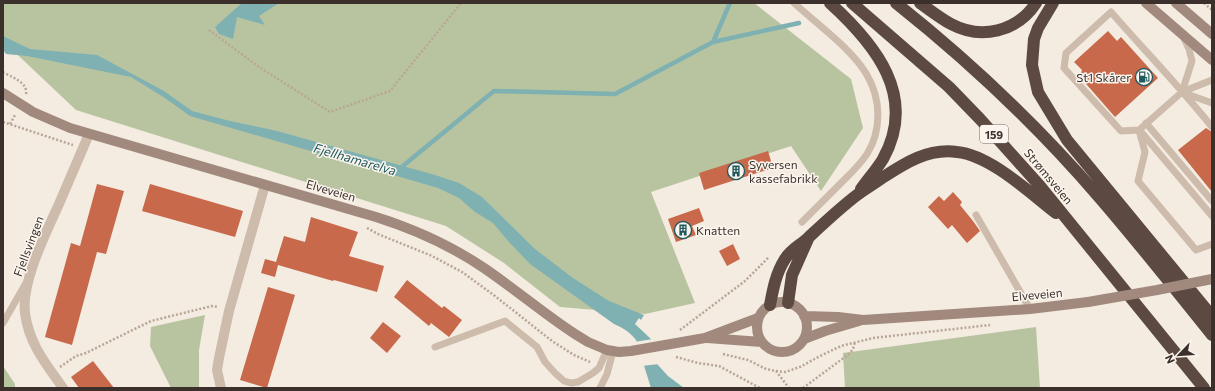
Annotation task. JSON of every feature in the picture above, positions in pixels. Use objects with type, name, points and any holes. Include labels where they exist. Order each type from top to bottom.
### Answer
[{"type":"highway","points":[[830,3],[846,17],[870,44],[883,64],[895,96],[894,124],[888,148],[857,194]]},
{"type":"highway","name":"Strømsveien","points":[[852,3],[948,87],[1003,144],[1073,226],[1204,388]]},
{"type":"highway","name":"Strømsveien","points":[[896,3],[968,64],[1024,117],[1054,148],[1098,196],[1212,335]]},
{"type":"highway","points":[[920,3],[951,24],[972,31],[989,32],[1009,27],[1019,22],[1036,3]]},
{"type":"highway","points":[[1053,3],[1038,28],[1034,39],[1032,65],[1038,92],[1067,140],[1206,309],[1212,319]]},
{"type":"highway","points":[[770,305],[775,281],[784,260],[791,250],[808,238],[857,194],[906,162],[921,156],[939,152],[970,154],[996,167],[1073,226]]},
{"type":"highway","points":[[788,303],[792,275],[808,238]]},
{"type":"main road","points":[[1146,3],[1212,60]]},
{"type":"main road","points":[[1176,3],[1212,34]]},
{"type":"main road","name":"Elveveien","points":[[3,93],[44,118],[70,128],[391,221],[437,241],[483,268],[563,326],[588,342],[610,350],[631,351],[705,338],[758,318],[770,305]]},
{"type":"main road","name":"Elveveien","points":[[804,316],[838,317],[863,320],[1030,309],[1138,294],[1212,279]]},
{"type":"main road","points":[[770,305],[779,302],[788,303],[798,307],[804,316],[807,327],[804,339]]},
{"type":"main road","points":[[758,318],[758,334],[762,342]]},
{"type":"main road","name":"Elveveien","points":[[705,338],[762,342],[767,347],[780,352],[794,349],[804,339],[825,330],[863,320]]},
{"type":"street","name":"Fjellsvingen","points":[[63,388],[37,353],[27,325],[24,299],[28,280],[45,235],[89,134]]},
{"type":"street","points":[[221,388],[217,370],[229,310],[265,185]]},
{"type":"lane","points":[[794,3],[847,50],[858,63],[867,75],[874,89],[878,106],[878,122],[874,142],[867,154],[858,166],[802,222]]},
{"type":"lane","points":[[1212,80],[1182,92],[1139,130],[1120,131],[1064,68],[1066,53],[1111,12],[1182,92],[1212,126]]},
{"type":"lane","points":[[1181,33],[1189,49],[1192,61],[1182,92]]},
{"type":"lane","points":[[1182,92],[1212,103]]},
{"type":"lane","points":[[1146,124],[1212,201]]},
{"type":"lane","points":[[1139,130],[1212,216]]},
{"type":"lane","points":[[1139,130],[1146,152],[1138,181],[1196,250],[1212,244]]},
{"type":"lane","points":[[976,215],[1030,309]]},
{"type":"lane","points":[[3,323],[28,280]]},
{"type":"lane","points":[[435,347],[505,322],[537,347],[545,362],[564,380],[570,383],[582,380],[594,373],[610,350]]},
{"type":"lane","points":[[600,388],[607,374],[610,350]]},
{"type":"path","points":[[209,30],[259,67],[330,112],[390,91],[461,3]]},
{"type":"path","points":[[1204,3],[1212,10]]},
{"type":"path","points":[[3,72],[25,85],[27,90],[25,98]]},
{"type":"path","points":[[10,124],[17,111]]},
{"type":"path","points":[[3,122],[73,145]]},
{"type":"path","points":[[362,224],[378,234],[432,256],[456,269],[477,283],[552,341],[587,361],[601,364]]},
{"type":"path","points":[[673,344],[677,334],[681,330],[745,281],[774,252]]},
{"type":"path","points":[[52,372],[76,356],[86,353],[151,321],[212,306],[229,310]]},
{"type":"path","points":[[723,354],[748,360],[766,369],[785,372],[830,351],[855,342],[897,335],[993,325]]},
{"type":"path","points":[[803,388],[849,354],[853,349],[855,342]]},
{"type":"path","points":[[676,357],[698,363],[719,366],[760,388]]},
{"type":"path","points":[[776,371],[789,388]]},
{"type":"green space","points":[[3,3],[754,3],[851,79],[863,128],[821,191],[791,146],[651,192],[695,303],[645,314],[560,307],[504,263],[446,226],[76,110],[3,41]]},
{"type":"green space","points":[[205,315],[199,350],[199,388],[171,388],[150,346],[151,327]]},
{"type":"green space","points":[[1036,327],[1040,388],[845,388],[843,353]]},
{"type":"green space","points":[[3,366],[15,384],[15,388],[3,388]]},
{"type":"water","points":[[242,3],[279,3],[259,16],[265,25],[237,17],[233,39],[219,34],[215,27]]},
{"type":"water","name":"Fjellhamarelva","points":[[3,36],[30,49],[97,55],[164,91],[192,111],[277,131],[459,183],[482,197],[535,249],[573,278],[609,301],[644,315],[641,320],[639,318],[635,324],[651,339],[657,364],[668,376],[684,388],[651,388],[636,340],[631,335],[530,264],[493,223],[475,212],[459,198],[438,188],[190,116],[165,98],[131,77],[27,56],[6,54],[3,50]]},
{"type":"pier","points":[[653,339],[659,364],[642,366],[634,342]]},
{"type":"building","points":[[1108,31],[1117,41],[1121,37],[1158,78],[1115,117],[1080,77],[1082,70],[1074,62]]},
{"type":"building","points":[[1206,128],[1212,132],[1212,192],[1178,150]]},
{"type":"building","name":"Syversen kassefabrikk","points":[[768,151],[773,168],[704,190],[699,173]]},
{"type":"building","points":[[97,184],[124,191],[106,254],[97,252],[72,345],[45,337],[71,243],[80,246]]},
{"type":"building","points":[[150,184],[243,211],[235,237],[142,211]]},
{"type":"building","points":[[953,192],[962,202],[960,205],[980,231],[967,243],[952,225],[948,229],[928,207],[939,196],[944,201]]},
{"type":"building","name":"Knatten","points":[[699,208],[704,221],[692,226],[696,235],[676,242],[668,219]]},
{"type":"building","points":[[311,217],[358,232],[349,256],[384,266],[377,292],[278,265],[275,277],[261,273],[265,259],[276,262],[284,236],[305,242]]},
{"type":"building","points":[[733,244],[740,259],[727,266],[719,251]]},
{"type":"building","points":[[407,280],[442,308],[444,306],[462,320],[449,337],[431,323],[429,326],[394,297]]},
{"type":"building","points":[[268,287],[295,295],[267,388],[240,380]]},
{"type":"building","points":[[383,322],[401,336],[387,353],[370,338]]},
{"type":"building","points":[[93,361],[114,388],[79,388],[71,377]]},
{"type":"waterway","points":[[713,42],[730,3]]},
{"type":"waterway","points":[[398,170],[494,91],[615,94],[713,42],[799,23]]},
{"type":"place","name":"St1 Skårer","points":[[1144,77]]},
{"type":"place","name":"Syversen kassefabrikk","points":[[736,171]]},
{"type":"place","name":"Knatten","points":[[683,230]]}]
